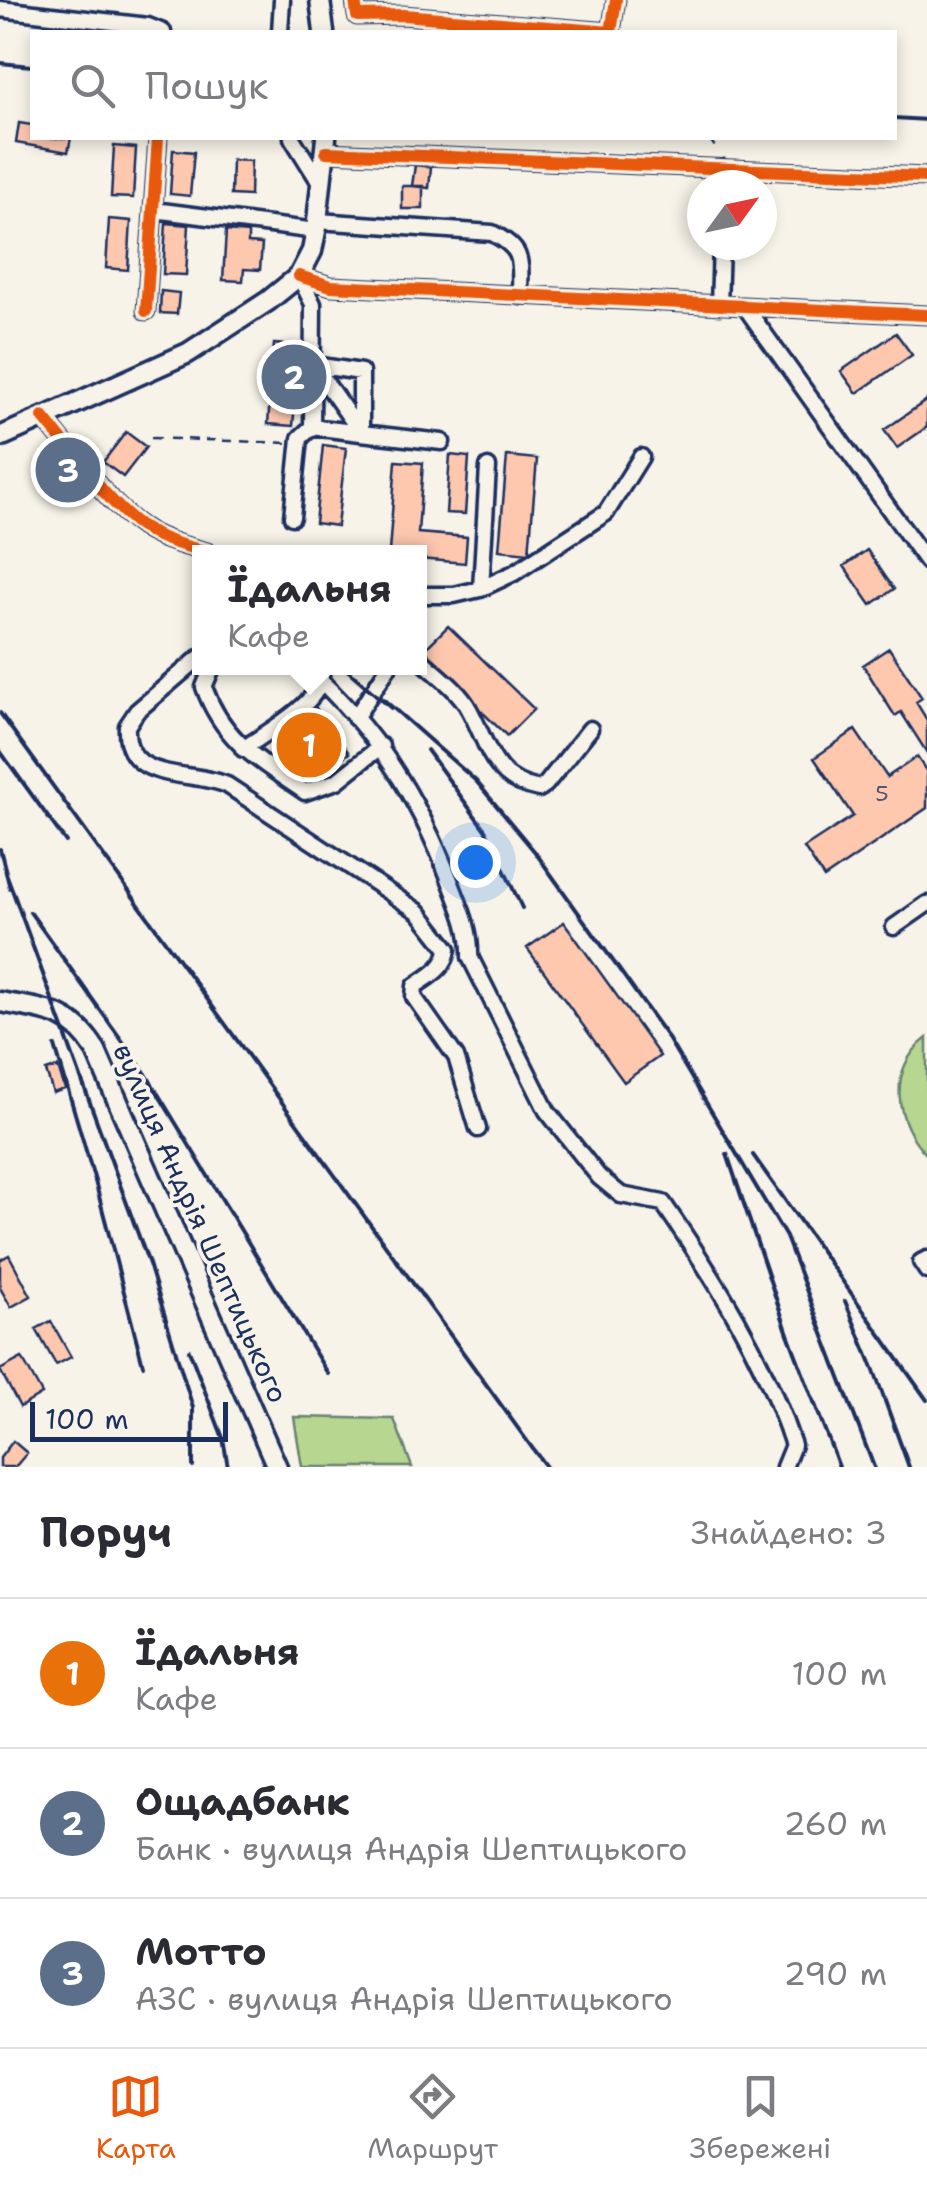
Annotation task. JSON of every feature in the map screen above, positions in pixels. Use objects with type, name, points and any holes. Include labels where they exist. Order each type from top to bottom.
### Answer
[{"type":"main road","points":[[320,0],[324,30]]},
{"type":"main road","points":[[0,437],[188,353],[299,276],[312,251],[326,144]]},
{"type":"main road","name":"вулиця Андрія Шептицького","points":[[0,1002],[45,1010],[71,1020],[94,1049],[277,1467]]},
{"type":"street","points":[[280,30],[282,0]]},
{"type":"street","points":[[355,0],[356,16],[404,14],[588,30]]},
{"type":"street","points":[[611,30],[616,0]]},
{"type":"street","points":[[0,9],[159,30]]},
{"type":"street","points":[[146,310],[158,140]]},
{"type":"street","points":[[293,140],[322,186]]},
{"type":"street","points":[[326,144],[927,176]]},
{"type":"street","points":[[154,210],[317,226],[492,232],[514,246],[520,256],[520,296]]},
{"type":"street","points":[[719,306],[721,260]]},
{"type":"street","points":[[299,276],[332,286],[927,315]]},
{"type":"street","points":[[292,517],[300,438],[312,427],[314,366],[314,304],[299,276]]},
{"type":"street","points":[[746,308],[927,562]]},
{"type":"street","points":[[314,366],[361,433]]},
{"type":"street","points":[[314,366],[361,372],[361,433]]},
{"type":"street","points":[[43,418],[141,527],[192,547]]},
{"type":"street","points":[[312,427],[442,442]]},
{"type":"street","points":[[427,595],[481,589],[514,573],[606,513],[641,457]]},
{"type":"street","points":[[481,589],[488,467]]},
{"type":"street","points":[[192,664],[137,711],[127,726],[130,750],[155,770],[215,779],[227,785],[420,912],[448,949],[441,968],[415,986],[414,997],[456,1057],[478,1129]]},
{"type":"street","points":[[427,666],[468,706],[486,752],[512,780],[524,786],[539,789],[546,784],[590,729]]},
{"type":"street","points":[[209,675],[204,686],[212,706],[243,750],[305,792],[338,781],[381,746]]},
{"type":"street","points":[[243,750],[312,700],[321,675]]},
{"type":"street","points":[[322,675],[381,746],[430,828],[471,935],[470,957],[547,1111],[599,1177],[621,1195],[663,1203],[716,1281],[777,1394],[794,1445],[784,1467]]},
{"type":"street","points":[[355,718],[383,675]]},
{"type":"street","points":[[894,927],[927,904]]},
{"type":"street","points":[[927,1259],[922,1262],[927,1271]]},
{"type":"path","points":[[711,140],[724,168]]},
{"type":"path","points":[[151,438],[300,443]]},
{"type":"green space","points":[[927,1038],[927,1155],[907,1127],[900,1095],[905,1064]]},
{"type":"green space","points":[[294,1417],[394,1419],[412,1467],[302,1467]]},
{"type":"building","points":[[19,123],[30,125],[30,140],[71,140],[68,152],[16,143]]},
{"type":"building","points":[[114,146],[136,148],[133,198],[111,197]]},
{"type":"building","points":[[173,150],[194,152],[190,196],[170,194]]},
{"type":"building","points":[[232,160],[251,161],[250,196],[231,195]]},
{"type":"building","points":[[415,165],[431,167],[429,188],[412,186]]},
{"type":"building","points":[[402,186],[423,186],[423,209],[402,209]]},
{"type":"building","points":[[109,219],[131,221],[128,270],[106,268]]},
{"type":"building","points":[[166,223],[189,225],[186,275],[163,274]]},
{"type":"building","points":[[226,231],[248,233],[248,243],[262,244],[260,270],[244,269],[243,281],[223,280]]},
{"type":"building","points":[[161,291],[179,293],[177,314],[160,313]]},
{"type":"building","points":[[896,333],[912,355],[857,393],[841,371]]},
{"type":"building","points":[[274,344],[300,346],[293,426],[268,424]]},
{"type":"building","points":[[927,400],[927,427],[897,448],[884,430]]},
{"type":"building","points":[[126,432],[146,447],[123,477],[103,462]]},
{"type":"building","points":[[323,445],[346,448],[337,526],[315,523]]},
{"type":"building","points":[[450,455],[469,457],[465,514],[446,513]]},
{"type":"building","points":[[507,456],[537,459],[529,553],[499,550]]},
{"type":"building","points":[[396,461],[423,463],[418,533],[467,537],[465,563],[427,560],[427,545],[390,545]]},
{"type":"building","points":[[867,550],[894,589],[871,605],[844,566]]},
{"type":"building","points":[[448,626],[534,709],[507,736],[427,659],[427,647]]},
{"type":"building","points":[[889,648],[922,698],[916,702],[927,720],[927,753],[901,712],[895,716],[863,665]]},
{"type":"building","points":[[313,704],[349,753],[304,785],[269,736]]},
{"type":"building","points":[[855,730],[887,777],[917,757],[927,772],[927,808],[824,878],[804,848],[853,816],[814,758]]},
{"type":"building","points":[[564,922],[660,1056],[624,1082],[527,948]]},
{"type":"building","points":[[58,1067],[65,1089],[53,1093],[46,1071]]},
{"type":"building","points":[[9,1255],[31,1296],[11,1307],[0,1288],[0,1260]]},
{"type":"building","points":[[51,1321],[71,1357],[56,1365],[36,1329]]},
{"type":"building","points":[[22,1358],[42,1394],[20,1407],[0,1370]]},
{"type":"building","points":[[13,1441],[27,1453],[15,1467],[0,1467],[0,1458]]},
{"type":"railway","points":[[0,63],[30,66]]},
{"type":"railway","points":[[897,118],[927,120]]},
{"type":"railway","points":[[353,675],[391,708]]},
{"type":"railway","points":[[383,699],[476,781],[535,852],[666,1035],[786,1237],[874,1467]]},
{"type":"railway","points":[[0,713],[546,1467]]},
{"type":"railway","points":[[427,750],[486,831],[522,908]]},
{"type":"railway","points":[[0,751],[66,842]]},
{"type":"railway","points":[[0,849],[10,888]]},
{"type":"railway","points":[[6,873],[149,1264],[193,1408],[193,1467]]},
{"type":"railway","points":[[30,912],[146,1074],[328,1374]]},
{"type":"railway","points":[[55,1046],[143,1365]]},
{"type":"railway","points":[[727,1154],[788,1334],[839,1467]]},
{"type":"railway","points":[[753,1155],[927,1400]]},
{"type":"railway","points":[[845,1301],[909,1467]]},
{"type":"railway","points":[[189,1350],[223,1438],[228,1467]]},
{"type":"cycle path","points":[[355,0],[357,16],[403,15],[587,30]]},
{"type":"cycle path","points":[[611,30],[616,0]]},
{"type":"cycle path","points":[[146,311],[158,140]]},
{"type":"cycle path","points":[[326,152],[927,177]]},
{"type":"cycle path","points":[[299,276],[331,286],[927,315]]},
{"type":"cycle path","points":[[43,417],[129,517],[157,536],[192,548]]},
{"type":"place","name":"Ощадбанк","points":[[294,377]]},
{"type":"place","name":"Мотто","points":[[68,470]]},
{"type":"place","name":"Їдальня","points":[[309,745]]}]
